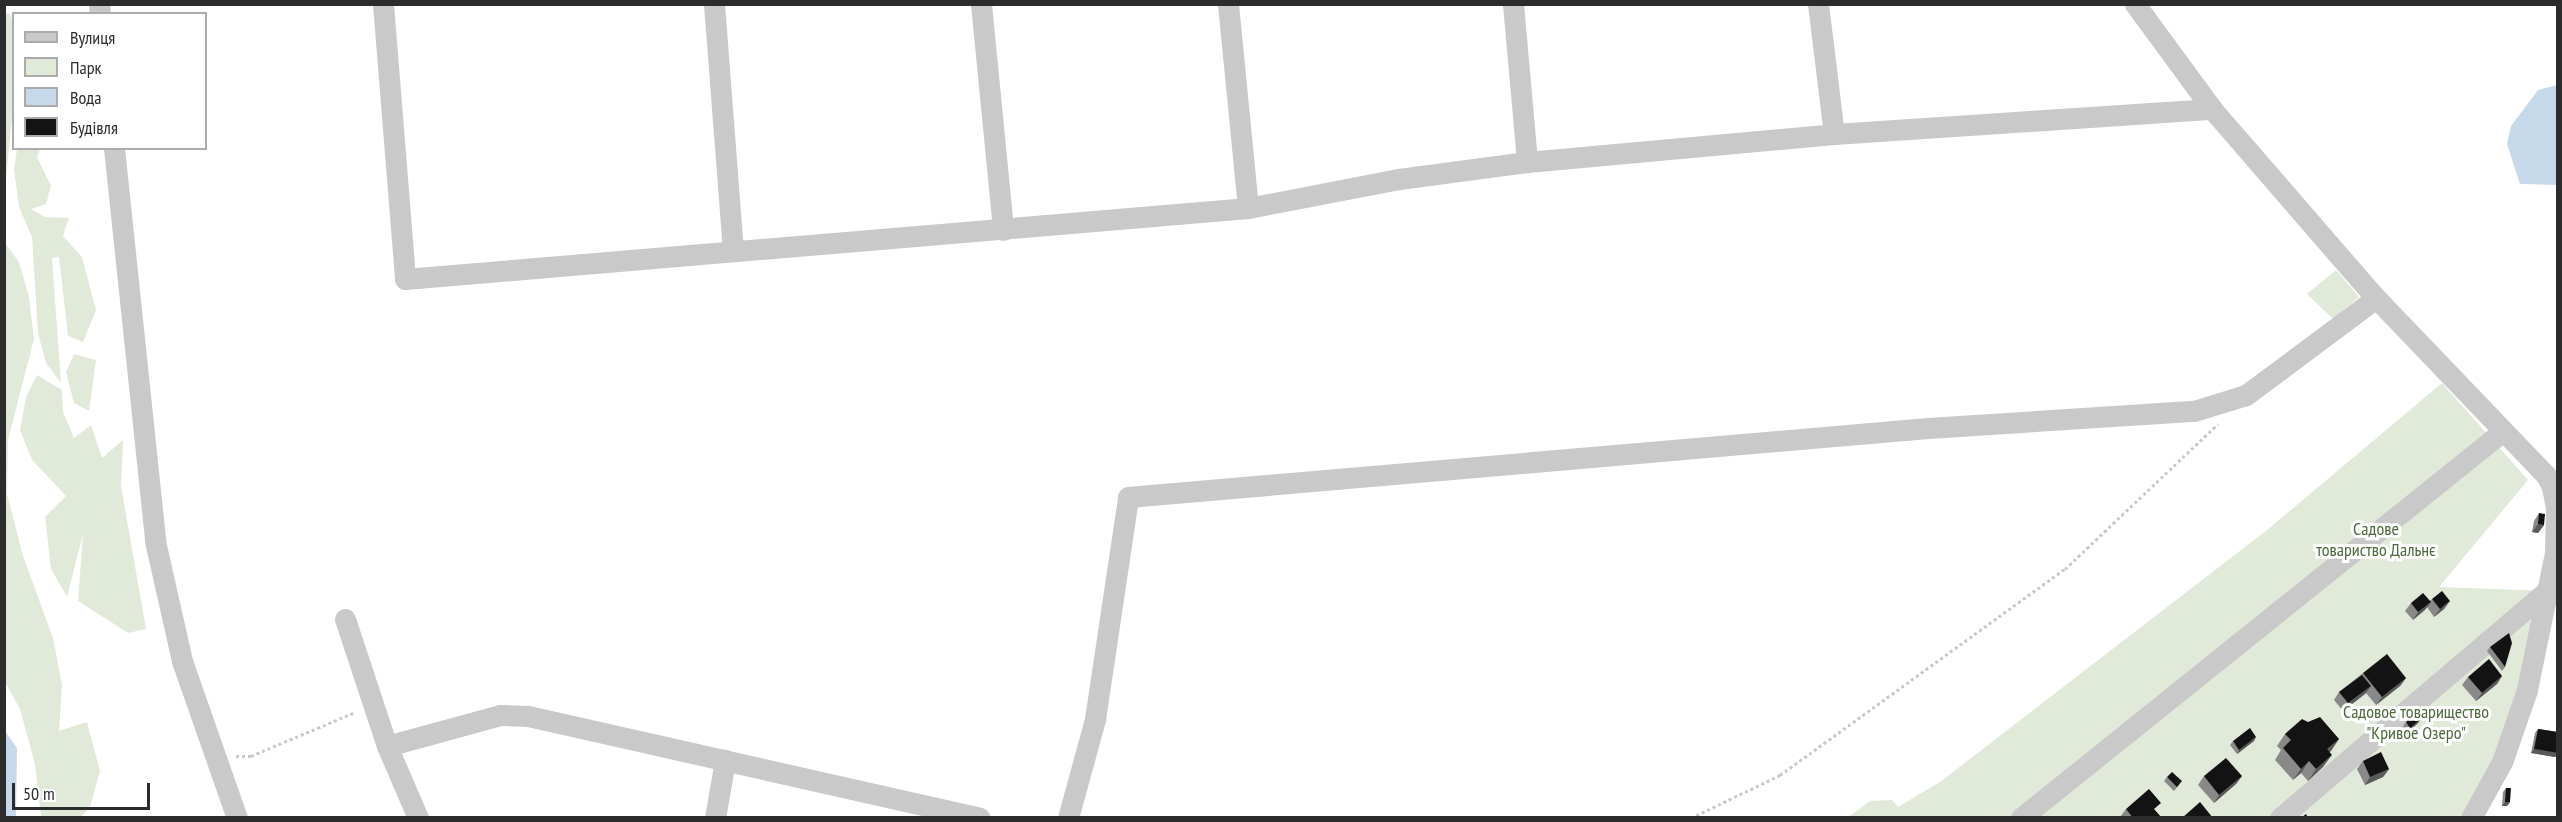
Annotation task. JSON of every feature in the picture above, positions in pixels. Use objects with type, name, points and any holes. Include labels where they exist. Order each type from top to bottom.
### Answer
[{"type":"street","points":[[383,4],[405,279],[733,249],[1003,230],[1248,208],[1399,179],[1527,162],[1834,134],[2212,109]]},
{"type":"street","points":[[714,4],[733,249]]},
{"type":"street","points":[[981,4],[1003,230]]},
{"type":"street","points":[[1228,4],[1248,208]]},
{"type":"street","points":[[1513,4],[1527,162]]},
{"type":"street","points":[[1818,4],[1834,134]]},
{"type":"street","points":[[2135,4],[2212,109],[2376,298],[2546,475],[2552,487],[2557,529],[2527,690],[2502,762],[2471,818]]},
{"type":"street","points":[[114,150],[155,542],[182,661],[237,818]]},
{"type":"street","points":[[1068,818],[1095,719],[1128,497],[1928,428],[2194,411],[2246,395],[2376,298]]},
{"type":"street","points":[[2020,818],[2503,431]]},
{"type":"street","points":[[2280,818],[2547,591]]},
{"type":"street","points":[[345,620],[387,746],[418,818]]},
{"type":"street","points":[[387,746],[500,715],[528,716],[980,818]]},
{"type":"street","points":[[716,818],[725,760]]},
{"type":"path","points":[[1691,818],[1780,775],[2065,569],[2224,418]]},
{"type":"path","points":[[215,755],[251,756],[346,714],[375,710]]},
{"type":"green space","points":[[5,13],[11,14],[12,22],[12,118],[5,190]]},
{"type":"green space","points":[[17,150],[40,150],[37,157],[51,186],[46,204],[31,209],[45,217],[69,218],[63,236],[82,257],[96,310],[83,342],[68,336],[59,257],[52,258],[61,383],[46,363],[38,333],[32,237],[19,207],[14,170]]},
{"type":"green space","points":[[5,243],[19,262],[29,297],[34,339],[8,440],[7,494],[23,556],[53,638],[62,685],[59,731],[87,722],[100,771],[90,807],[81,817],[41,817],[35,764],[20,709],[5,682]]},
{"type":"green space","points":[[2336,270],[2359,297],[2333,319],[2307,294]]},
{"type":"green space","points":[[74,354],[96,360],[89,411],[74,403],[66,372]]},
{"type":"green space","points":[[37,375],[62,390],[63,412],[74,438],[91,425],[102,458],[123,440],[121,486],[146,629],[128,633],[78,601],[83,534],[67,597],[51,569],[45,517],[66,496],[32,460],[20,430],[26,397]]},
{"type":"green space","name":"Садове товариство Дальнє","points":[[2442,383],[2528,480],[2439,587],[2547,591],[2527,690],[2471,817],[1847,818],[1870,801],[1892,800],[1898,807],[1940,782],[2267,530]]},
{"type":"water","points":[[2557,85],[2557,185],[2520,184],[2507,144],[2511,126],[2538,90]]},
{"type":"water","points":[[5,731],[17,748],[16,817],[5,817]]},
{"type":"building","points":[[2539,513],[2545,514],[2544,525],[2538,524]]},
{"type":"building","points":[[2442,591],[2450,601],[2440,609],[2432,599]]},
{"type":"building","points":[[2423,593],[2431,602],[2418,612],[2411,603]]},
{"type":"building","points":[[2509,633],[2512,643],[2505,667],[2490,647]]},
{"type":"building","points":[[2387,654],[2406,678],[2382,697],[2363,673]]},
{"type":"building","points":[[2489,659],[2502,676],[2482,693],[2468,677]]},
{"type":"building","points":[[2362,675],[2371,686],[2348,703],[2339,692]]},
{"type":"building","points":[[2416,713],[2421,719],[2410,728],[2406,722]]},
{"type":"building","points":[[2320,717],[2339,739],[2327,749],[2332,755],[2316,769],[2309,761],[2301,769],[2283,748],[2291,740],[2285,734],[2302,719],[2308,722]]},
{"type":"building","points":[[2250,728],[2256,737],[2239,750],[2233,741]]},
{"type":"building","points":[[2538,729],[2558,732],[2558,753],[2534,749]]},
{"type":"building","points":[[2381,752],[2389,769],[2370,777],[2363,761]]},
{"type":"building","points":[[2226,758],[2242,776],[2219,795],[2204,776]]},
{"type":"building","points":[[2172,772],[2182,781],[2177,787],[2167,777]]},
{"type":"building","points":[[2506,788],[2511,788],[2510,802],[2505,802]]},
{"type":"building","points":[[2149,789],[2161,803],[2154,809],[2161,817],[2133,818],[2126,809]]},
{"type":"building","points":[[2200,802],[2213,818],[2182,818]]},
{"type":"park label","name":"Садовое товарищество \"Кривое Озеро\"","points":[[2416,723]]}]
